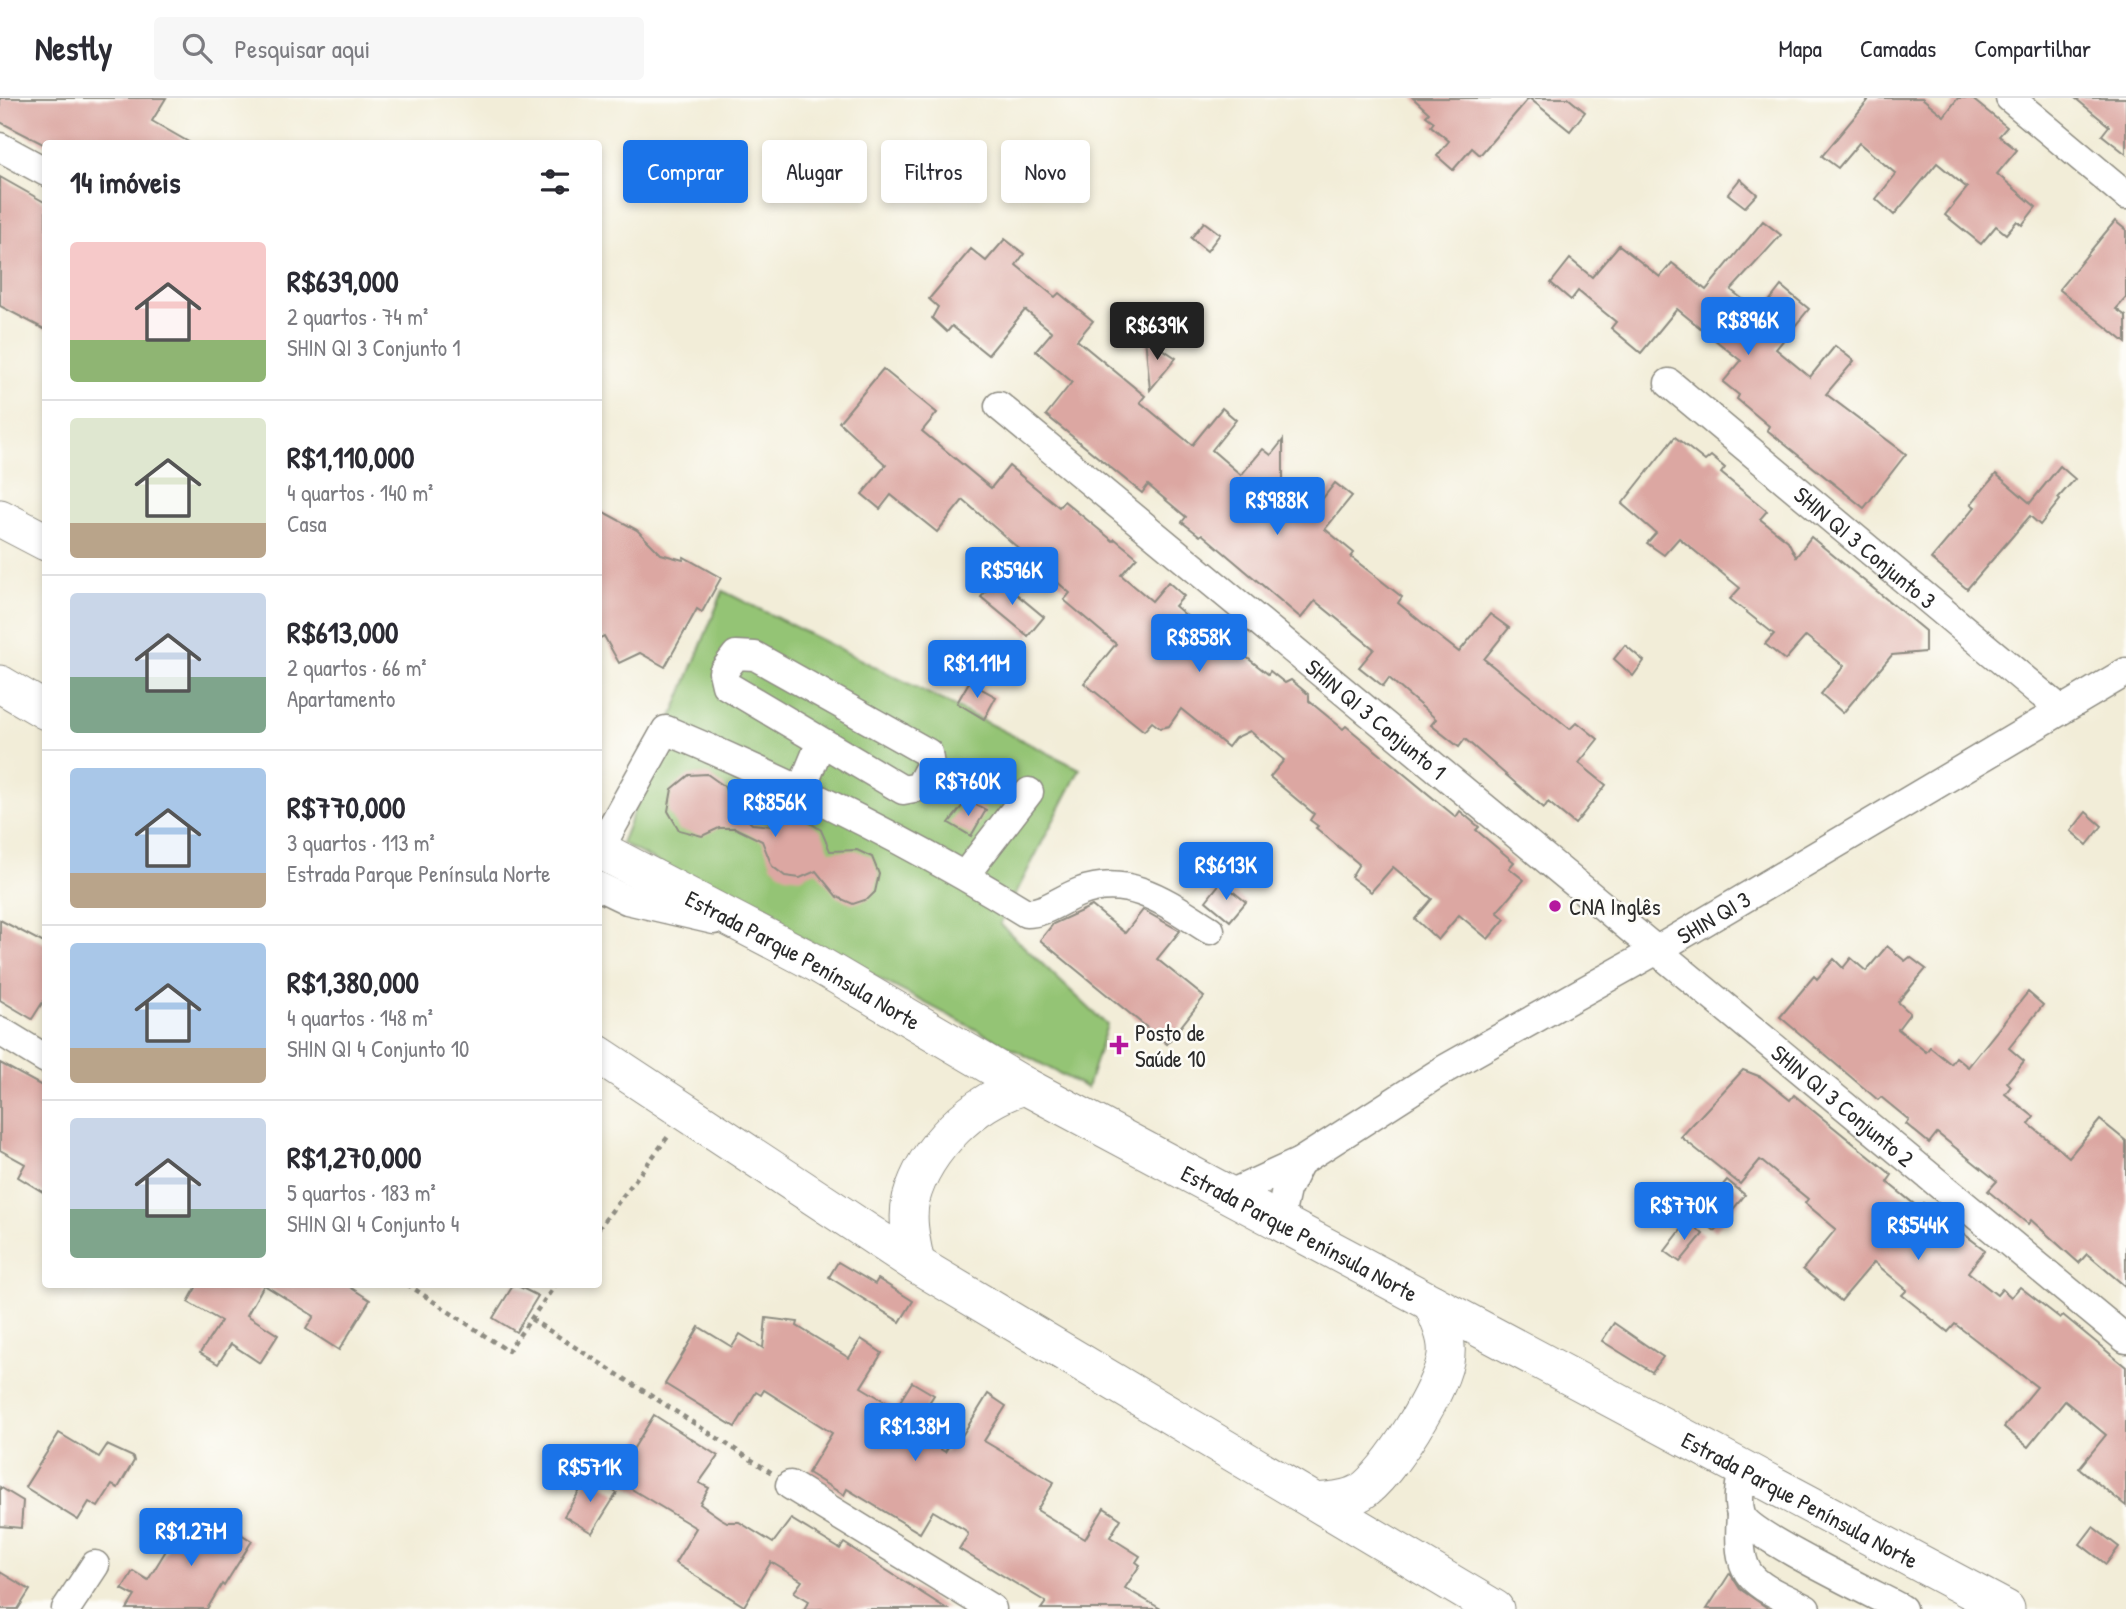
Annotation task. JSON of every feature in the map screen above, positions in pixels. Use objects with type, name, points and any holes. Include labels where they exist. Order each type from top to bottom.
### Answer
[{"type":"main road","points":[[0,518],[42,540]]},
{"type":"main road","name":"Estrada Parque Península Norte","points":[[602,851],[816,963],[1025,1086],[1743,1466],[2006,1609]]},
{"type":"main road","points":[[606,1057],[685,1114],[916,1264],[1495,1609]]},
{"type":"main road","points":[[916,1264],[911,1237],[911,1200],[930,1162],[948,1135],[972,1111],[993,1096],[1025,1086]]},
{"type":"main road","points":[[1318,1502],[1347,1499],[1370,1485],[1394,1457],[1420,1416],[1439,1379],[1447,1353],[1446,1341],[1432,1303]]},
{"type":"street","points":[[2010,98],[2126,195]]},
{"type":"street","points":[[0,147],[42,170]]},
{"type":"street","name":"SHIN QI 3 Conjunto 3","points":[[1670,383],[2061,710]]},
{"type":"street","name":"SHIN QI 3 Conjunto 1","points":[[999,405],[1657,950]]},
{"type":"street","points":[[736,655],[755,656],[928,753],[930,766],[919,788],[903,790],[821,742],[726,685],[723,672],[736,655]]},
{"type":"street","name":"SHIN QI 3","points":[[1228,1195],[1300,1162],[1445,1069],[1657,950],[2126,672]]},
{"type":"street","points":[[602,844],[666,730],[801,790],[965,875],[1026,914],[1039,914],[1082,891],[1114,886],[1147,891],[1210,930]]},
{"type":"street","points":[[801,790],[821,742]]},
{"type":"street","points":[[965,875],[1029,792]]},
{"type":"street","points":[[602,888],[627,900],[748,928]]},
{"type":"street","name":"SHIN QI 3 Conjunto 2","points":[[1657,950],[2126,1339]]},
{"type":"street","points":[[0,1031],[42,1057]]},
{"type":"street","points":[[1279,1222],[1286,1190],[1300,1162]]},
{"type":"street","points":[[1743,1466],[1739,1543],[1745,1568],[1754,1582],[1775,1602],[1805,1609]]},
{"type":"street","points":[[790,1485],[992,1609]]},
{"type":"street","points":[[1741,1515],[1749,1525],[1790,1550],[1902,1609]]},
{"type":"street","points":[[66,1609],[95,1565]]},
{"type":"path","points":[[602,1223],[685,1114]]},
{"type":"path","points":[[413,1288],[508,1351],[553,1288]]},
{"type":"path","points":[[531,1319],[790,1485]]},
{"type":"green space","points":[[723,591],[1080,769],[1000,924],[1107,1025],[1087,1088],[621,843]]},
{"type":"building","points":[[0,98],[166,98],[152,121],[185,140],[42,140],[42,143],[0,122]]},
{"type":"building","points":[[1413,98],[1529,98],[1480,155],[1472,148],[1453,170],[1437,156],[1449,141],[1431,126],[1434,122],[1426,116],[1429,113]]},
{"type":"building","points":[[1529,98],[1568,98],[1585,112],[1570,131]]},
{"type":"building","points":[[1870,98],[1922,98],[1944,116],[1958,98],[1971,98],[2007,127],[1999,136],[2017,150],[1997,174],[2036,207],[2022,225],[2017,221],[2006,234],[1996,226],[1981,244],[1945,215],[1967,188],[1937,163],[1894,215],[1876,199],[1896,174],[1859,143],[1838,168],[1822,156]]},
{"type":"building","points":[[2075,98],[2126,98],[2126,154],[2102,135],[2109,126]]},
{"type":"building","points":[[0,177],[42,201],[42,328],[0,306]]},
{"type":"building","points":[[1740,179],[1757,194],[1745,207],[1728,194]]},
{"type":"building","points":[[1763,221],[1781,235],[1731,290],[1760,313],[1781,286],[1809,309],[1776,349],[1810,377],[1835,346],[1854,361],[1826,394],[1906,454],[1864,508],[1767,430],[1769,426],[1737,399],[1739,395],[1723,382],[1741,361],[1677,309],[1641,353],[1611,328],[1616,322],[1578,291],[1571,300],[1551,283],[1570,259],[1592,277],[1619,245],[1660,277],[1672,263],[1706,290]]},
{"type":"building","points":[[2115,221],[2126,230],[2126,298],[2116,309],[2126,316],[2126,343],[2059,289]]},
{"type":"building","points":[[1204,222],[1220,234],[1207,251],[1191,238]]},
{"type":"building","points":[[1005,239],[1024,254],[1016,265],[1055,297],[1059,293],[1093,321],[1077,340],[1145,396],[1140,402],[1192,445],[1222,408],[1236,420],[1212,450],[1241,475],[1263,449],[1271,455],[1283,440],[1283,489],[1312,512],[1335,483],[1352,496],[1325,529],[1354,553],[1351,557],[1402,597],[1398,603],[1459,652],[1490,614],[1509,628],[1484,659],[1570,729],[1577,722],[1598,739],[1579,763],[1606,785],[1575,824],[1548,802],[1544,808],[1465,739],[1459,747],[1431,725],[1436,719],[1389,678],[1383,686],[1359,667],[1374,649],[1315,601],[1301,618],[1202,534],[1200,536],[1182,522],[1186,517],[1148,485],[1142,493],[1046,415],[1072,382],[1036,351],[1052,332],[1025,310],[988,355],[952,326],[947,332],[932,318],[938,307],[929,299],[971,249],[986,261]]},
{"type":"building","points":[[1145,337],[1176,358],[1150,390]]},
{"type":"building","points":[[883,369],[937,413],[922,431],[991,488],[1009,466],[1059,507],[1064,501],[1137,557],[1121,575],[1152,601],[1168,582],[1184,596],[1175,606],[1210,636],[1219,625],[1236,639],[1231,645],[1268,674],[1270,671],[1285,683],[1291,680],[1309,695],[1309,701],[1343,729],[1346,726],[1456,817],[1460,811],[1479,827],[1476,830],[1514,862],[1509,868],[1524,880],[1497,912],[1505,919],[1488,939],[1459,915],[1438,940],[1415,919],[1432,899],[1393,867],[1371,892],[1351,877],[1359,864],[1316,828],[1318,826],[1310,820],[1314,814],[1270,777],[1284,760],[1250,731],[1235,738],[1228,747],[1181,709],[1169,726],[1160,728],[1152,722],[1144,731],[1084,683],[1116,644],[1064,600],[1070,593],[963,500],[937,532],[891,495],[880,509],[862,494],[886,465],[839,422]]},
{"type":"building","points":[[1675,437],[1705,461],[1711,456],[1725,468],[1721,473],[1767,511],[1760,519],[1788,541],[1796,557],[1811,537],[1925,631],[1925,652],[1892,655],[1843,713],[1821,694],[1844,666],[1806,636],[1785,660],[1765,644],[1774,634],[1730,599],[1740,588],[1679,538],[1664,555],[1647,543],[1656,533],[1622,504]]},
{"type":"building","points":[[2060,466],[2075,479],[2058,498],[2060,500],[2040,525],[2030,516],[1967,589],[1931,559],[1975,507],[1971,504],[1996,474],[2030,503]]},
{"type":"building","points":[[602,511],[637,530],[661,554],[683,560],[684,557],[721,578],[702,612],[697,609],[665,667],[640,653],[619,663],[604,636],[602,637]]},
{"type":"building","points":[[997,578],[1044,617],[1028,636],[981,597]]},
{"type":"building","points":[[1625,645],[1644,661],[1633,676],[1614,659]]},
{"type":"building","points":[[969,682],[996,697],[984,719],[957,703]]},
{"type":"building","points":[[707,774],[724,786],[735,807],[752,824],[772,826],[786,819],[803,818],[821,830],[830,851],[857,850],[872,857],[879,874],[875,892],[868,899],[853,904],[837,897],[816,871],[800,878],[785,876],[772,866],[762,841],[735,828],[719,828],[702,836],[679,830],[668,811],[672,789],[689,775]]},
{"type":"building","points":[[967,800],[986,810],[971,836],[949,823]]},
{"type":"building","points":[[2086,812],[2102,826],[2087,845],[2071,831]]},
{"type":"building","points":[[1221,882],[1246,902],[1230,921],[1206,901]]},
{"type":"building","points":[[1092,906],[1125,933],[1143,910],[1180,931],[1157,959],[1204,997],[1167,1044],[1040,940],[1053,924]]},
{"type":"building","points":[[0,920],[42,942],[42,1003],[32,1019],[0,1000]]},
{"type":"building","points":[[1887,946],[1905,961],[1910,957],[1926,969],[1898,1002],[1910,1013],[1898,1029],[1926,1052],[1930,1047],[1951,1064],[1956,1057],[1968,1067],[2028,992],[2043,1005],[2009,1048],[2024,1061],[2007,1082],[2011,1086],[2005,1094],[2034,1117],[2029,1124],[2069,1157],[2100,1120],[2126,1141],[2126,1287],[2087,1254],[2079,1263],[2031,1220],[2028,1224],[1988,1191],[1997,1181],[1937,1133],[1929,1143],[1906,1124],[1909,1120],[1881,1097],[1878,1100],[1780,1017],[1814,976],[1817,979],[1834,959],[1843,968],[1851,958],[1866,971]]},
{"type":"building","points":[[0,1063],[42,1086],[42,1192],[18,1177],[25,1164],[0,1150]]},
{"type":"building","points":[[1743,1070],[1761,1077],[1790,1100],[1794,1095],[1892,1175],[1887,1182],[1919,1208],[1923,1203],[1985,1250],[1968,1272],[1997,1295],[2002,1289],[2011,1297],[2020,1287],[2060,1318],[2063,1315],[2126,1367],[2126,1506],[2079,1468],[2106,1435],[2065,1401],[2028,1447],[2004,1427],[2037,1387],[1955,1324],[1948,1332],[1902,1295],[1907,1290],[1874,1262],[1841,1301],[1803,1269],[1836,1229],[1805,1203],[1808,1199],[1760,1160],[1740,1184],[1681,1137]]},
{"type":"building","points":[[1727,1180],[1745,1195],[1715,1231],[1697,1216]]},
{"type":"building","points":[[1688,1221],[1703,1234],[1680,1262],[1665,1251]]},
{"type":"building","points":[[838,1262],[875,1284],[878,1279],[913,1301],[900,1322],[829,1277]]},
{"type":"building","points":[[196,1288],[262,1288],[247,1315],[278,1335],[260,1363],[231,1344],[218,1364],[200,1353],[221,1321],[188,1302]]},
{"type":"building","points":[[269,1288],[351,1288],[370,1300],[339,1350],[306,1329],[314,1316]]},
{"type":"building","points":[[512,1288],[522,1288],[538,1296],[516,1332],[493,1318]]},
{"type":"building","points":[[766,1318],[798,1322],[797,1326],[849,1358],[861,1339],[882,1353],[861,1387],[896,1408],[912,1382],[934,1395],[911,1431],[945,1452],[955,1436],[960,1439],[988,1394],[1006,1406],[984,1441],[1054,1482],[1037,1510],[1085,1539],[1104,1508],[1121,1519],[1110,1537],[1140,1556],[1136,1562],[1140,1565],[1125,1588],[1161,1609],[1041,1609],[1046,1602],[959,1549],[968,1535],[965,1530],[933,1511],[920,1533],[847,1489],[844,1495],[808,1473],[832,1433],[764,1390],[761,1395],[756,1392],[735,1427],[665,1384],[699,1327],[732,1347],[740,1334],[763,1348]]},
{"type":"building","points":[[1614,1323],[1663,1357],[1652,1372],[1602,1341]]},
{"type":"building","points":[[654,1415],[718,1456],[699,1483],[709,1488],[700,1504],[720,1518],[727,1522],[739,1522],[773,1543],[791,1519],[840,1549],[844,1543],[947,1609],[804,1609],[809,1601],[794,1592],[802,1581],[771,1562],[744,1606],[675,1563],[696,1528],[615,1479]]},
{"type":"building","points":[[59,1433],[99,1457],[107,1445],[133,1457],[134,1461],[118,1488],[112,1485],[98,1507],[89,1502],[78,1520],[25,1487]]},
{"type":"building","points":[[589,1476],[617,1493],[592,1533],[564,1516]]},
{"type":"building","points":[[0,1487],[23,1501],[21,1528],[0,1526]]},
{"type":"building","points":[[202,1510],[252,1541],[207,1609],[127,1609],[135,1596],[122,1589],[133,1571],[148,1580],[181,1526],[189,1531]]},
{"type":"building","points":[[2093,1527],[2119,1547],[2106,1564],[2080,1544]]},
{"type":"building","points":[[0,1572],[30,1590],[18,1609],[0,1609]]},
{"type":"building","points":[[1730,1573],[1740,1589],[1769,1609],[1707,1609]]},
{"type":"place","name":"CNA Inglês","points":[[1555,906]]},
{"type":"place","name":"Posto de Saúde 10","points":[[1119,1045]]}]
